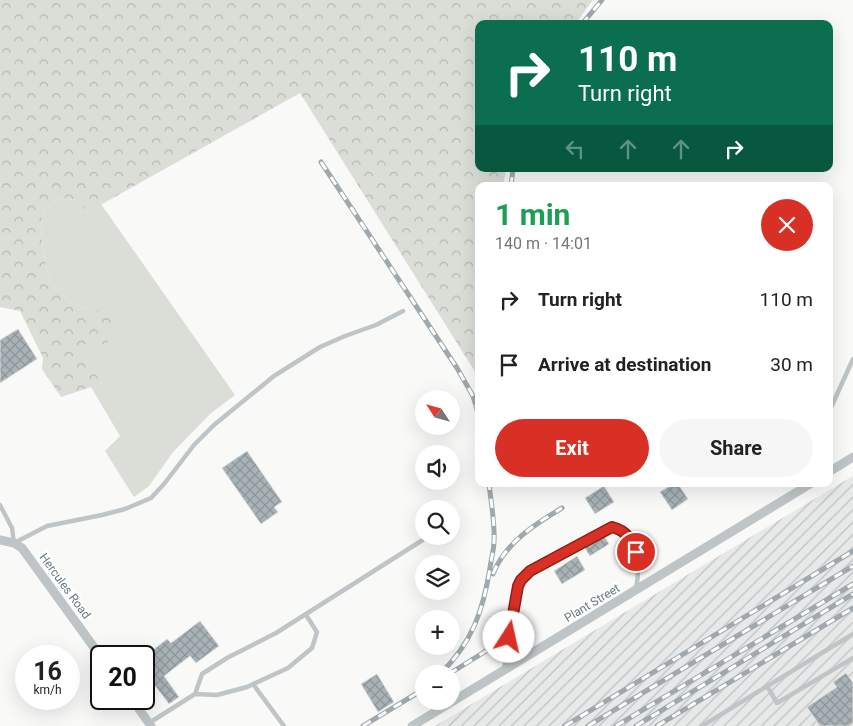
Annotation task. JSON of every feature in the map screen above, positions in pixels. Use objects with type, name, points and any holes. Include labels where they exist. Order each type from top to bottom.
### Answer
[{"type":"street","points":[[833,470],[853,457]]},
{"type":"street","name":"Plant Street","points":[[412,726],[636,591],[798,488]]},
{"type":"street","name":"Hercules Road","points":[[0,540],[22,548],[92,645]]},
{"type":"street","points":[[140,710],[150,725]]},
{"type":"lane","points":[[0,504],[12,528],[14,544],[47,526],[102,515],[150,498],[164,484],[194,445],[214,425],[274,376],[320,347],[376,325],[403,311]]},
{"type":"lane","points":[[833,403],[853,360]]},
{"type":"lane","points":[[504,670],[518,586],[530,571],[612,527],[625,532],[636,552],[638,564],[636,591]]},
{"type":"lane","points":[[150,725],[195,694],[202,674],[227,658],[276,634],[415,545]]},
{"type":"lane","points":[[195,694],[216,695],[253,684],[288,668],[312,648],[317,632],[306,615]]},
{"type":"lane","points":[[702,726],[853,634]]},
{"type":"lane","points":[[767,686],[777,703],[853,658]]},
{"type":"lane","points":[[253,684],[284,726]]},
{"type":"shaded area","points":[[853,476],[853,726],[435,726],[841,483]]},
{"type":"green space","points":[[0,0],[593,0],[578,20],[475,20],[475,172],[505,172],[504,182],[475,182],[475,372],[300,93],[88,212],[76,200],[59,198],[43,214],[41,223],[42,241],[45,262],[52,283],[60,293],[76,304],[93,312],[101,309],[111,317],[115,333],[106,344],[80,344],[80,355],[103,383],[61,397],[42,369],[43,358],[20,311],[0,307]]},
{"type":"green space","points":[[59,198],[76,200],[88,212],[101,204],[235,395],[210,414],[173,452],[149,486],[134,497],[105,451],[120,436],[91,387],[103,383],[80,355],[80,344],[105,344],[93,312],[76,304],[60,293],[52,283],[47,271],[41,223],[45,211]]},
{"type":"building","points":[[18,329],[37,359],[0,383],[0,340]]},
{"type":"building","points":[[247,451],[282,502],[274,507],[278,512],[261,524],[222,468]]},
{"type":"building","points":[[605,487],[614,502],[595,514],[585,498]]},
{"type":"building","points":[[668,487],[680,487],[688,499],[672,510],[660,492]]},
{"type":"building","points":[[604,536],[609,544],[590,556],[584,547]]},
{"type":"building","points":[[577,556],[585,570],[562,584],[554,571]]},
{"type":"building","points":[[200,621],[219,646],[196,663],[190,656],[164,676],[179,697],[169,704],[155,686],[155,648],[167,639],[171,643]]},
{"type":"building","points":[[846,673],[853,683],[853,723],[849,726],[820,726],[807,707],[837,687],[833,682]]},
{"type":"building","points":[[377,674],[394,702],[378,712],[361,684]]},
{"type":"railway","points":[[585,20],[602,0]]},
{"type":"railway","points":[[321,162],[457,368],[475,403]]},
{"type":"railway","points":[[511,182],[513,172]]},
{"type":"railway","points":[[448,665],[468,638],[484,598],[494,544],[489,487]]},
{"type":"railway","points":[[493,574],[505,553],[522,535],[562,508]]},
{"type":"railway","points":[[565,726],[853,551]]},
{"type":"railway","points":[[588,726],[853,566]]},
{"type":"railway","points":[[616,726],[853,584]]},
{"type":"railway","points":[[636,726],[853,594]]},
{"type":"railway","points":[[657,726],[853,608]]},
{"type":"railway","points":[[460,667],[526,626]]},
{"type":"railway","points":[[363,726],[415,694]]},
{"type":"route","points":[[509,637],[518,586],[530,571],[612,527],[625,532],[636,552]]}]
